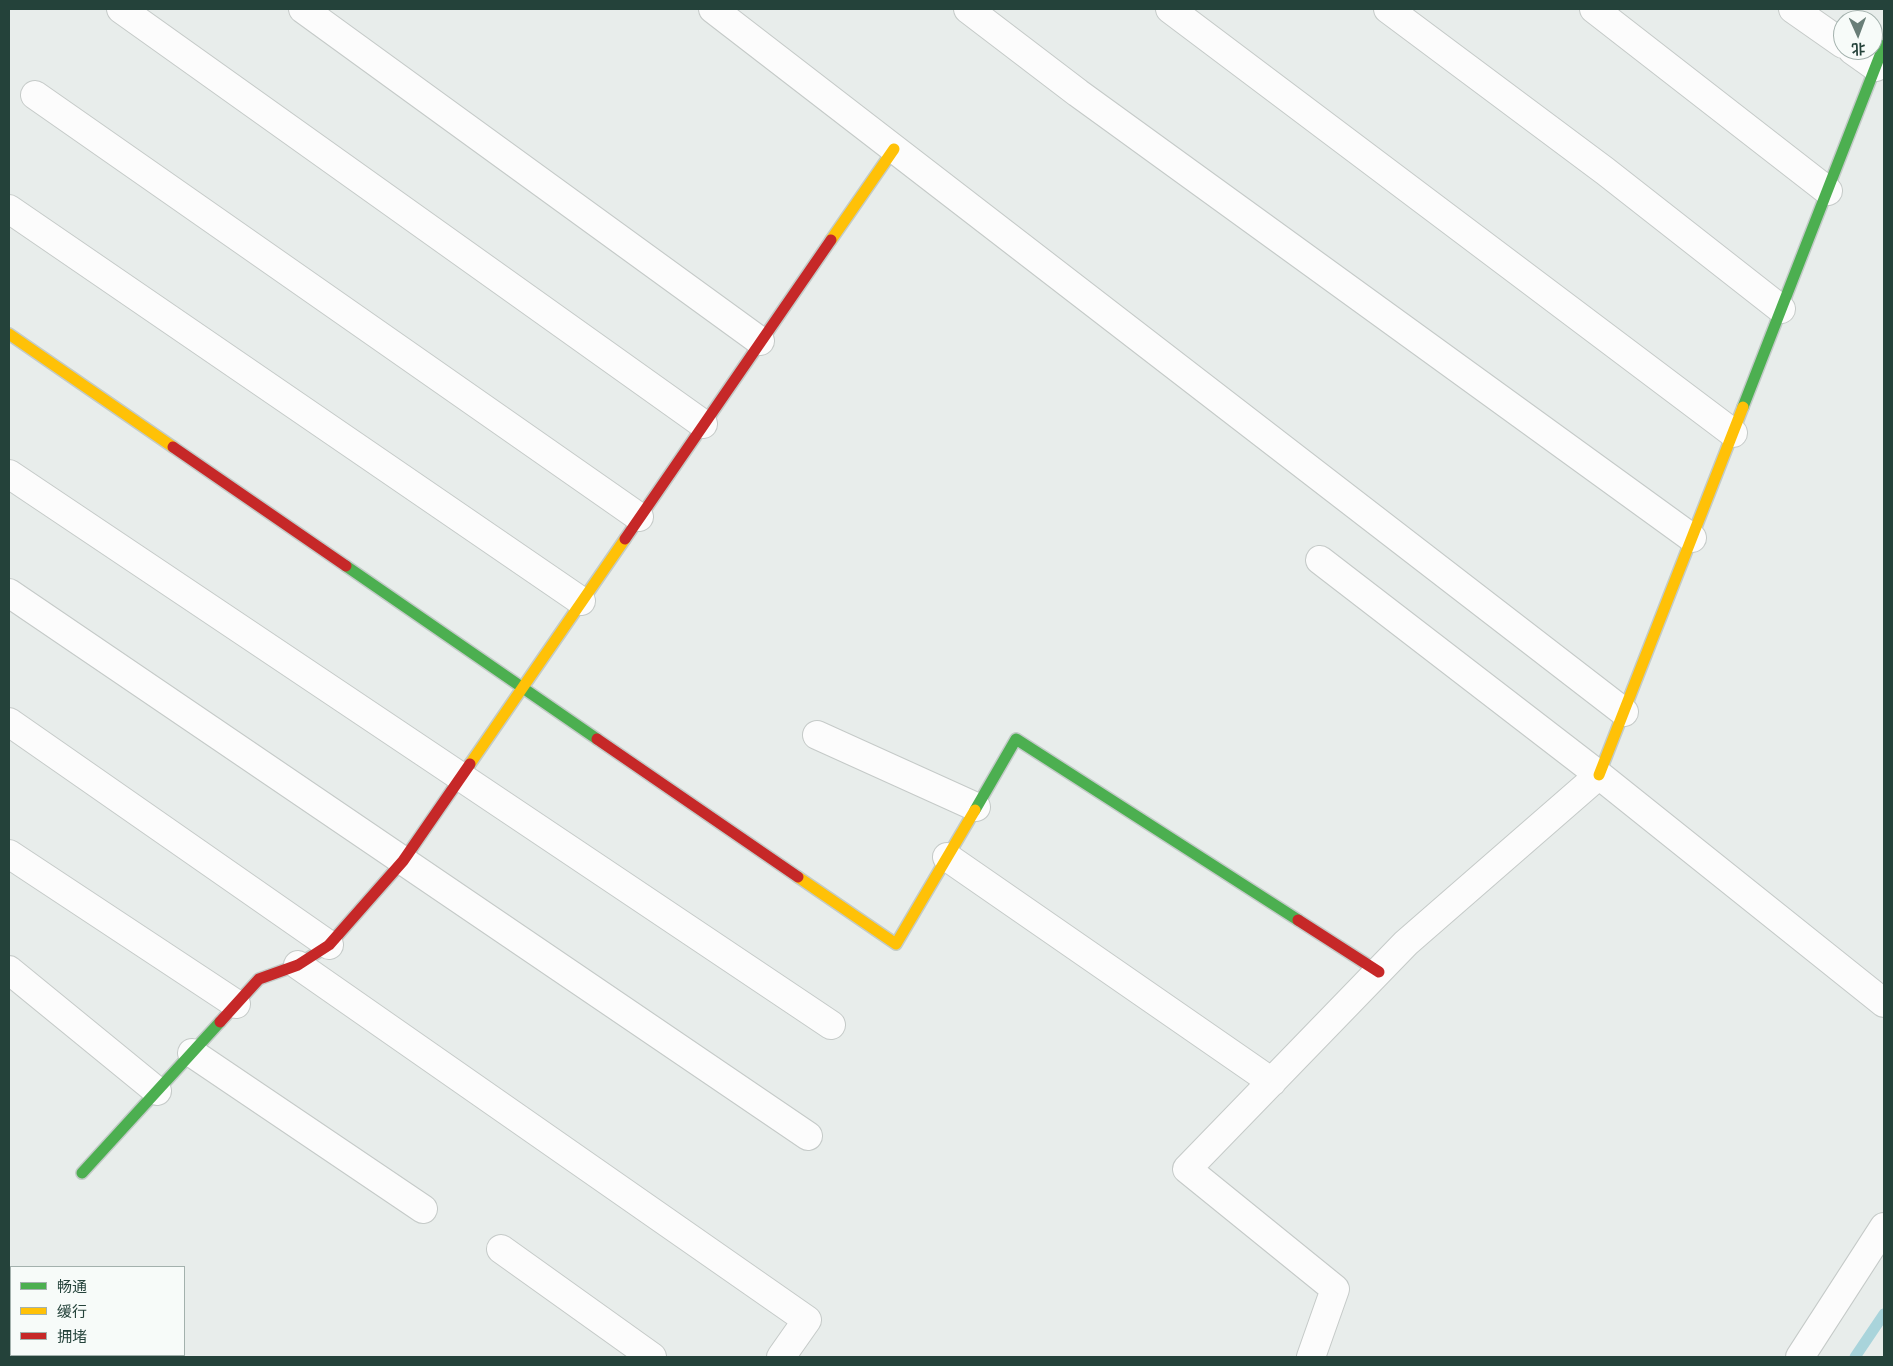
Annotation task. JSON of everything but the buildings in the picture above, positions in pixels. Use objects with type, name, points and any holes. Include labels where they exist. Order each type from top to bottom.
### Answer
[{"type":"street","points":[[121,9],[703,424]]},
{"type":"street","points":[[303,9],[760,340]]},
{"type":"street","points":[[713,9],[1624,712]]},
{"type":"street","points":[[968,9],[1078,94],[1692,538]]},
{"type":"street","points":[[1170,9],[1732,433]]},
{"type":"street","points":[[1388,9],[1605,171],[1781,309]]},
{"type":"street","points":[[1594,9],[1828,191]]},
{"type":"street","points":[[1793,9],[1833,37]]},
{"type":"street","points":[[1311,1357],[1335,1289],[1187,1169],[1406,943],[1599,775],[1878,60]]},
{"type":"street","points":[[35,96],[639,517]]},
{"type":"street","points":[[82,1173],[259,979],[298,965],[329,945],[403,861],[760,340],[894,149]]},
{"type":"street","points":[[9,209],[581,601]]},
{"type":"street","points":[[9,334],[896,944],[1016,739],[1378,972]]},
{"type":"street","points":[[9,474],[831,1025]]},
{"type":"street","points":[[1320,560],[1599,775],[1884,1003]]},
{"type":"street","points":[[9,593],[808,1136]]},
{"type":"street","points":[[9,722],[329,945]]},
{"type":"street","points":[[816,735],[976,807]]},
{"type":"street","points":[[9,854],[236,1004]]},
{"type":"street","points":[[947,857],[1272,1082]]},
{"type":"street","points":[[298,965],[807,1320],[781,1357]]},
{"type":"street","points":[[9,970],[157,1091]]},
{"type":"street","points":[[192,1053],[423,1209]]},
{"type":"street","points":[[1800,1357],[1884,1227]]},
{"type":"street","points":[[501,1249],[652,1357]]},
{"type":"waterway","points":[[1855,1357],[1884,1314]]},
{"type":"traffic: fast","points":[[1743,407],[1884,45]]},
{"type":"traffic: fast","points":[[346,566],[597,739]]},
{"type":"traffic: fast","points":[[975,810],[1016,739],[1298,920]]},
{"type":"traffic: fast","points":[[82,1173],[220,1022]]},
{"type":"traffic: slow","points":[[831,240],[894,149]]},
{"type":"traffic: slow","points":[[9,334],[173,447]]},
{"type":"traffic: slow","points":[[1599,775],[1743,407]]},
{"type":"traffic: slow","points":[[470,764],[625,539]]},
{"type":"traffic: slow","points":[[798,877],[896,944],[975,810]]},
{"type":"traffic: jam","points":[[625,539],[831,240]]},
{"type":"traffic: jam","points":[[173,447],[346,566]]},
{"type":"traffic: jam","points":[[597,739],[798,877]]},
{"type":"traffic: jam","points":[[220,1022],[259,979],[298,965],[329,945],[403,861],[470,764]]},
{"type":"traffic: jam","points":[[1298,920],[1379,972]]}]
